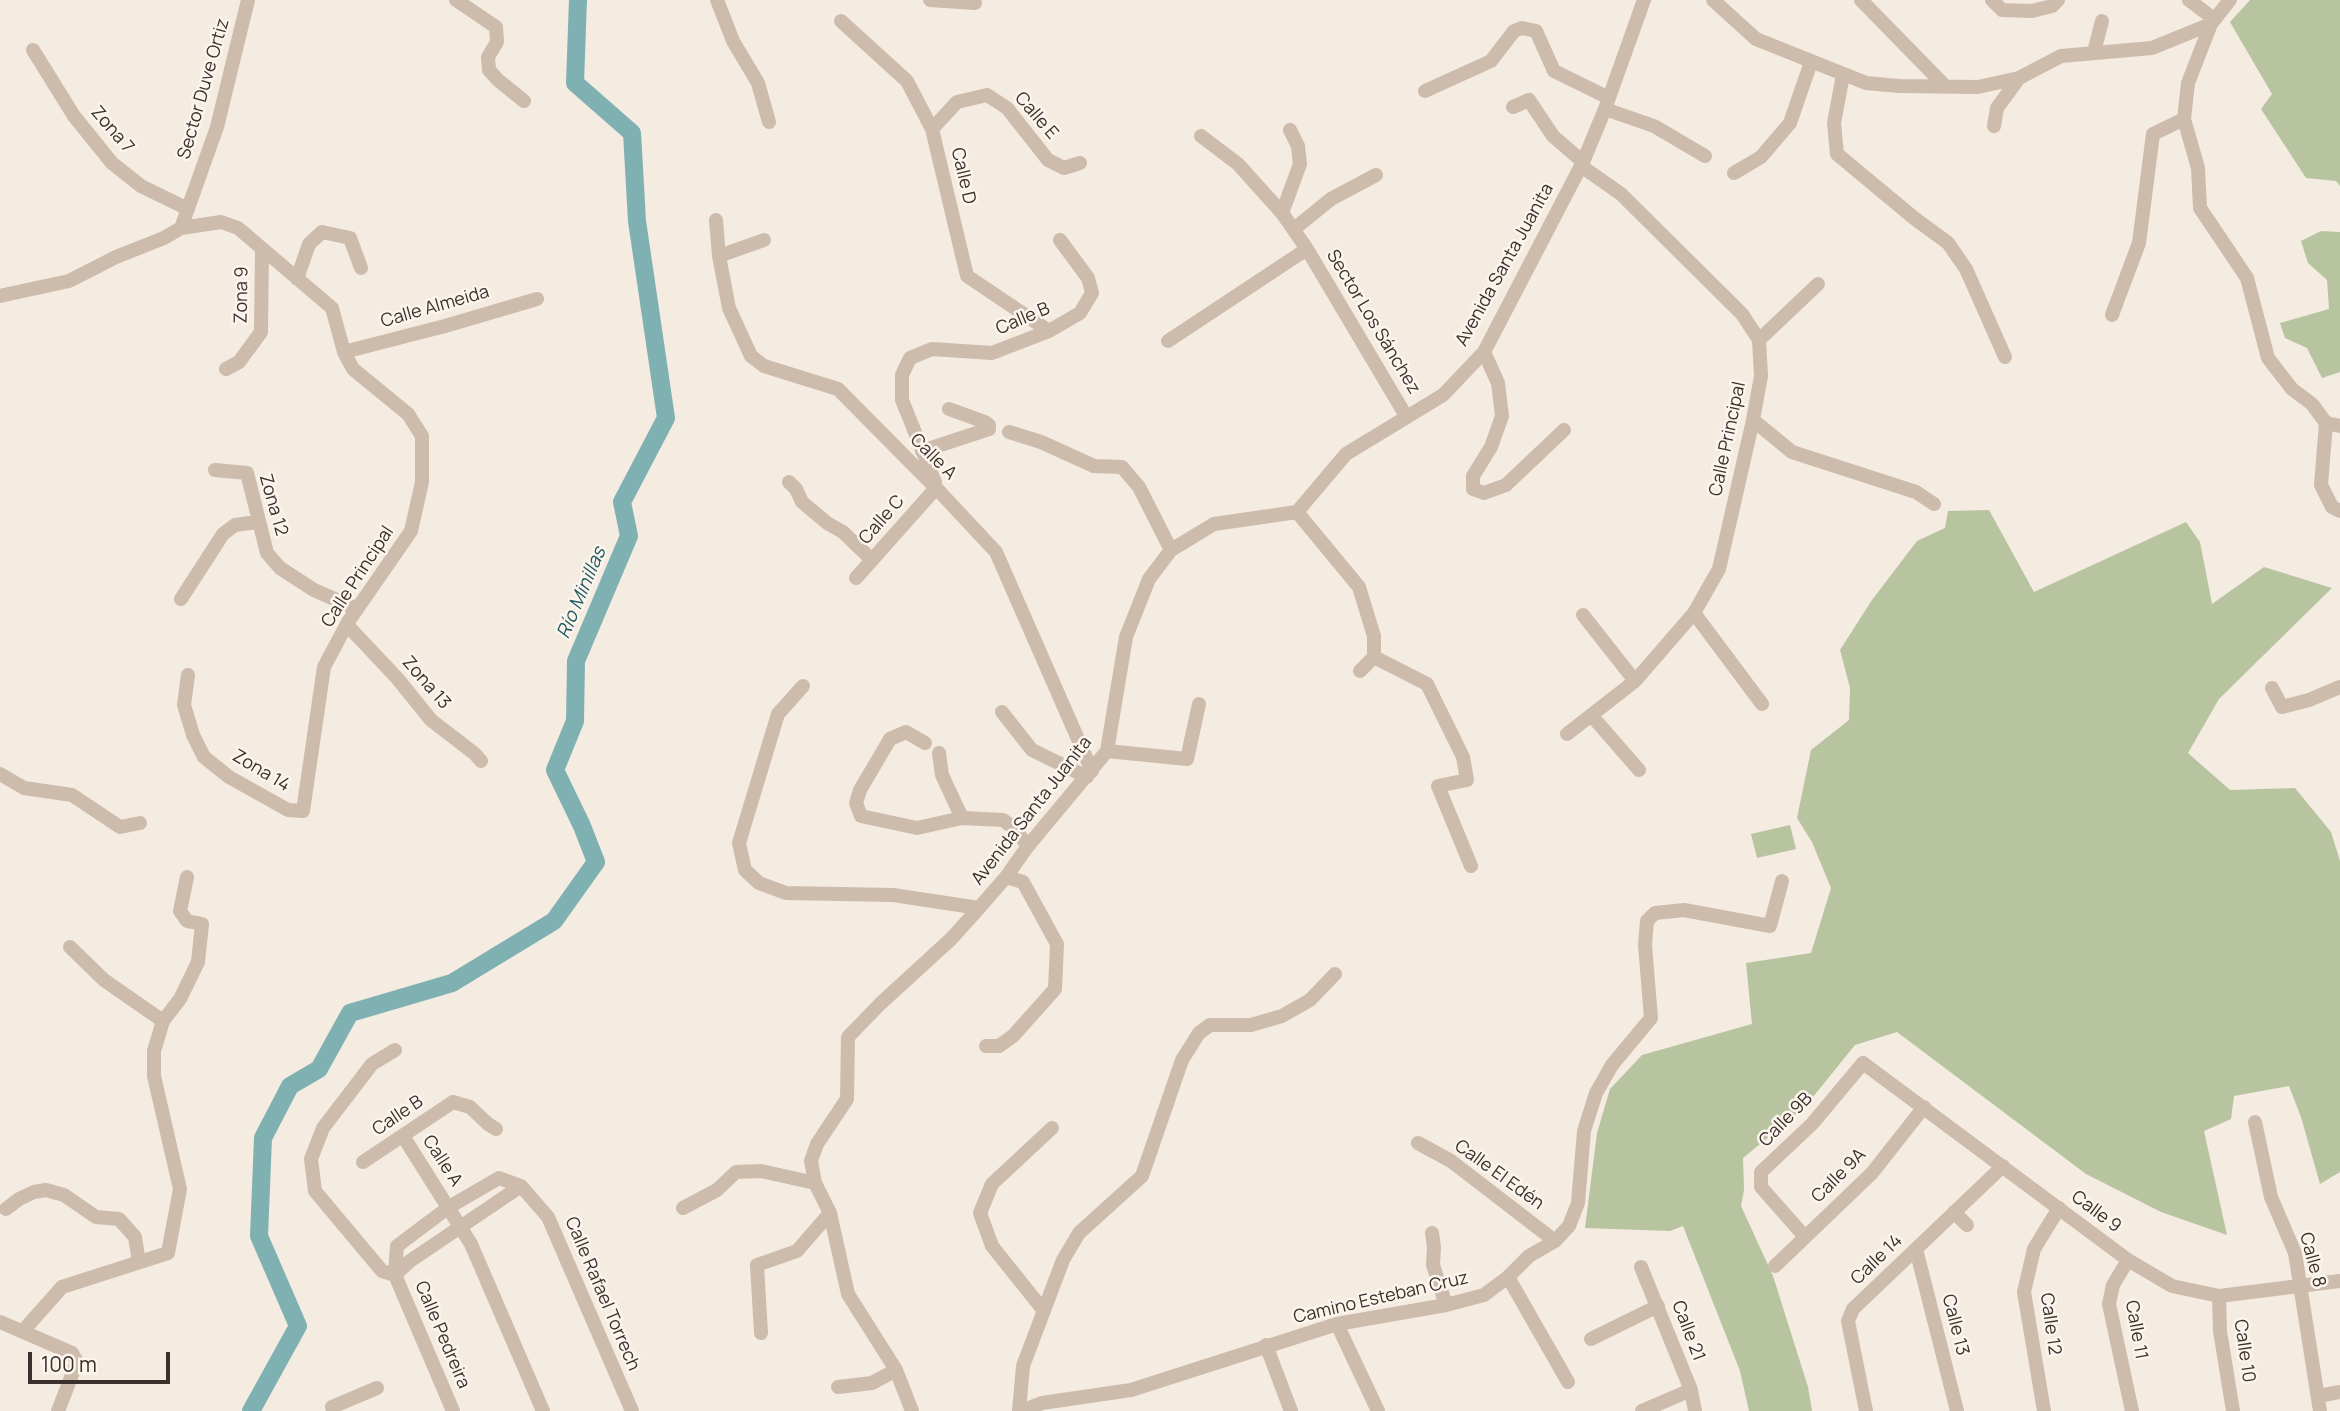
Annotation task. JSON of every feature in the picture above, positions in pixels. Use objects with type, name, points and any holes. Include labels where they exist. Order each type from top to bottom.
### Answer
[{"type":"street","name":"Sector Duve Ortiz","points":[[181,228],[217,127],[248,0]]},
{"type":"street","points":[[456,0],[496,27],[497,41],[488,57],[489,70],[524,101]]},
{"type":"street","points":[[717,0],[733,41],[758,83],[769,122]]},
{"type":"street","points":[[930,0],[975,3]]},
{"type":"street","name":"Avenida Santa Juanita","points":[[912,1411],[896,1370],[848,1294],[830,1213],[815,1183],[811,1161],[817,1144],[847,1099],[848,1037],[951,939],[1006,877],[1028,846],[1107,751],[1126,637],[1149,579],[1171,550],[1214,524],[1297,512],[1346,454],[1443,395],[1484,352],[1582,164],[1644,0]]},
{"type":"street","points":[[1713,0],[1756,38],[1866,83],[1978,86],[2018,78],[2061,56],[2152,48],[2212,22]]},
{"type":"street","points":[[1861,0],[1945,86]]},
{"type":"street","points":[[1992,0],[2002,10],[2032,11],[2052,6],[2058,0]]},
{"type":"street","points":[[2189,0],[2212,22]]},
{"type":"street","points":[[2230,0],[2212,22],[2188,83],[2185,119],[2198,168],[2200,208],[2247,278],[2268,358],[2292,389],[2333,424],[2321,485],[2332,507],[2340,511]]},
{"type":"street","name":"Calle D","points":[[841,21],[907,81],[932,129],[967,275],[1049,331]]},
{"type":"street","points":[[2094,52],[2102,21]]},
{"type":"street","points":[[1425,91],[1491,61],[1514,31],[1522,27],[1536,31],[1554,71],[1705,156]]},
{"type":"street","name":"Zona 7","points":[[33,50],[74,116],[112,163],[141,186],[188,209]]},
{"type":"street","points":[[1734,173],[1761,157],[1790,123],[1811,62]]},
{"type":"street","points":[[1843,75],[1834,123],[1837,154],[1948,243],[1966,269],[2005,358]]},
{"type":"street","points":[[1994,126],[1997,108],[2018,78]]},
{"type":"street","name":"Calle E","points":[[932,129],[957,102],[987,95],[1007,108],[1048,160],[1064,168],[1080,163]]},
{"type":"street","points":[[1513,107],[1529,100],[1553,136],[1582,164],[1621,194],[1742,314],[1759,340],[1818,284]]},
{"type":"street","points":[[2112,315],[2139,243],[2153,134],[2185,119]]},
{"type":"street","points":[[1282,213],[1300,164],[1298,146],[1290,130]]},
{"type":"street","name":"Sector Los Sánchez","points":[[1201,136],[1238,164],[1294,229],[1406,416]]},
{"type":"street","points":[[1294,229],[1331,199],[1376,174]]},
{"type":"street","name":"Calle A","points":[[716,220],[719,256],[729,308],[751,356],[764,366],[838,389],[996,552],[1090,774]]},
{"type":"street","name":"Calle Principal","points":[[0,296],[69,281],[181,228],[221,222],[237,228],[332,308],[344,352],[353,369],[408,414],[422,436],[422,482],[411,531],[357,609],[324,667],[303,811]]},
{"type":"street","points":[[297,279],[309,244],[322,232],[350,238],[361,268]]},
{"type":"street","points":[[719,256],[764,240]]},
{"type":"street","name":"Calle B","points":[[937,489],[902,400],[902,375],[910,358],[932,349],[992,353],[1049,331],[1080,313],[1092,293],[1088,278],[1060,240]]},
{"type":"street","name":"Zona 9","points":[[226,369],[239,362],[261,332],[262,249]]},
{"type":"street","name":"Sector Los Sánchez","points":[[1168,341],[1307,249]]},
{"type":"street","name":"Calle Almeida","points":[[344,352],[537,299]]},
{"type":"street","name":"Calle Principal","points":[[1567,734],[1634,681],[1694,613],[1719,569],[1753,420],[1760,376],[1759,340]]},
{"type":"street","points":[[1484,352],[1498,383],[1502,416],[1491,447],[1472,476],[1473,489],[1484,493],[1506,485],[1564,430]]},
{"type":"street","points":[[922,451],[989,429],[985,422],[949,410]]},
{"type":"street","points":[[1753,420],[1792,452],[1916,492],[1934,504]]},
{"type":"street","points":[[1009,432],[1041,442],[1094,466],[1122,467],[1139,487],[1171,550]]},
{"type":"street","name":"Zona 12","points":[[215,470],[247,473],[267,553],[280,568],[314,590],[357,609]]},
{"type":"street","points":[[789,482],[802,502],[827,523],[843,532],[872,560]]},
{"type":"street","name":"Calle C","points":[[856,578],[937,489]]},
{"type":"street","points":[[1297,512],[1359,587],[1374,636],[1374,657],[1360,671]]},
{"type":"street","points":[[181,599],[223,534],[235,525],[258,522]]},
{"type":"street","points":[[1694,613],[1762,704]]},
{"type":"street","points":[[1583,615],[1634,681]]},
{"type":"street","name":"Zona 13","points":[[347,625],[397,678],[431,720],[481,761]]},
{"type":"street","points":[[1374,657],[1427,684],[1463,757],[1467,780],[1438,786],[1471,866]]},
{"type":"street","name":"Zona 14","points":[[188,675],[184,705],[193,735],[204,757],[229,777],[288,810],[303,811]]},
{"type":"street","points":[[803,686],[778,715],[774,727],[739,843],[745,870],[759,883],[786,893],[893,895],[979,908]]},
{"type":"street","points":[[2272,688],[2282,707],[2309,700],[2340,687]]},
{"type":"street","points":[[1107,751],[1187,759],[1199,704]]},
{"type":"street","points":[[1002,712],[1032,750],[1090,774]]},
{"type":"street","points":[[1591,715],[1639,770]]},
{"type":"street","points":[[925,743],[906,732],[890,739],[860,790],[856,803],[861,817],[916,828],[962,818],[1003,820],[1014,828],[1028,846]]},
{"type":"street","points":[[939,753],[942,775],[962,818]]},
{"type":"street","points":[[0,774],[24,788],[72,795],[120,827],[140,823]]},
{"type":"street","points":[[23,1331],[62,1287],[169,1253],[180,1189],[155,1076],[154,1051],[163,1021],[180,999],[198,962],[202,924],[187,921],[180,911],[187,877]]},
{"type":"street","points":[[986,1046],[999,1046],[1013,1036],[1055,989],[1057,944],[1023,882],[1006,877]]},
{"type":"street","name":"Camino Esteban Cruz","points":[[1020,1411],[1042,1403],[1131,1390],[1338,1324],[1446,1305],[1484,1295],[1508,1277],[1529,1256],[1556,1241],[1569,1226],[1578,1203],[1584,1131],[1596,1093],[1612,1065],[1651,1018],[1645,945],[1647,921],[1655,913],[1684,910],[1770,926],[1782,881]]},
{"type":"street","points":[[70,947],[104,980],[163,1021]]},
{"type":"street","points":[[1020,1411],[1023,1366],[1063,1259],[1079,1233],[1142,1176],[1182,1060],[1199,1033],[1210,1025],[1251,1025],[1282,1016],[1310,1000],[1335,974]]},
{"type":"street","points":[[395,1050],[372,1064],[323,1128],[311,1159],[316,1191],[382,1271],[395,1275]]},
{"type":"street","name":"Calle 9","points":[[1863,1063],[2128,1260],[2172,1286],[2219,1296],[2340,1281]]},
{"type":"street","name":"Calle 9B","points":[[1805,1237],[1761,1187],[1761,1172],[1812,1124],[1863,1063]]},
{"type":"street","name":"Calle B","points":[[363,1162],[453,1102],[470,1107],[496,1129]]},
{"type":"street","name":"Calle 9A","points":[[1775,1266],[1872,1173],[1924,1107]]},
{"type":"street","name":"Calle 8","points":[[2255,1122],[2270,1197],[2295,1253],[2319,1404]]},
{"type":"street","points":[[1044,1311],[992,1246],[980,1213],[992,1184],[1052,1128]]},
{"type":"street","name":"Calle A","points":[[402,1136],[462,1227],[543,1411]]},
{"type":"street","name":"Calle El Edén","points":[[1418,1143],[1451,1161],[1556,1241]]},
{"type":"street","name":"Calle 14","points":[[1866,1411],[1848,1321],[1853,1310],[2003,1166]]},
{"type":"street","points":[[683,1208],[717,1190],[736,1172],[761,1171],[815,1183]]},
{"type":"street","points":[[395,1275],[398,1243],[449,1207],[499,1178],[514,1183]]},
{"type":"street","points":[[395,1275],[410,1261],[462,1227],[514,1183]]},
{"type":"street","name":"Calle Rafael Torrech","points":[[514,1183],[548,1217],[632,1411]]},
{"type":"street","points":[[6,1209],[34,1192],[46,1190],[64,1195],[96,1217],[119,1219],[135,1237],[139,1262]]},
{"type":"street","name":"Calle 12","points":[[2044,1411],[2024,1293],[2034,1249],[2059,1208]]},
{"type":"street","points":[[1954,1212],[1968,1225]]},
{"type":"street","points":[[761,1333],[757,1265],[797,1251],[830,1213]]},
{"type":"street","points":[[1432,1233],[1433,1265],[1446,1305]]},
{"type":"street","name":"Calle 13","points":[[1916,1249],[1957,1411]]},
{"type":"street","name":"Calle 11","points":[[2128,1260],[2113,1285],[2109,1304],[2132,1411]]},
{"type":"street","name":"Calle 21","points":[[1641,1267],[1691,1390],[1695,1411]]},
{"type":"street","name":"Calle Pedreira","points":[[395,1275],[453,1411]]},
{"type":"street","points":[[1508,1277],[1568,1382]]},
{"type":"street","name":"Calle 10","points":[[2219,1296],[2220,1331],[2233,1411]]},
{"type":"street","points":[[1591,1339],[1658,1306]]},
{"type":"street","points":[[0,1321],[72,1353],[77,1362],[58,1411]]},
{"type":"street","points":[[1338,1324],[1378,1411]]},
{"type":"street","points":[[1266,1345],[1291,1411]]},
{"type":"street","points":[[838,1387],[872,1383],[896,1370]]},
{"type":"street","points":[[332,1407],[358,1404],[377,1388]]},
{"type":"street","points":[[1642,1411],[1691,1390]]},
{"type":"street","points":[[2319,1404],[2340,1392]]},
{"type":"green space","points":[[2250,0],[2340,0],[2340,186],[2336,181],[2306,178],[2261,109],[2272,94],[2230,22]]},
{"type":"green space","points":[[2321,231],[2340,232],[2340,372],[2322,378],[2307,348],[2285,338],[2280,323],[2329,309],[2327,280],[2308,263],[2301,241]]},
{"type":"green space","points":[[1989,510],[2034,592],[2186,522],[2200,542],[2212,604],[2264,567],[2332,588],[2219,699],[2188,753],[2230,790],[2295,788],[2331,832],[2340,861],[2340,1172],[2320,1184],[2289,1086],[2234,1096],[2231,1119],[2204,1131],[2227,1235],[2161,1212],[2086,1174],[1897,1032],[1855,1045],[1804,1108],[1743,1158],[1744,1190],[1741,1206],[1773,1276],[1808,1387],[1812,1411],[1749,1411],[1740,1371],[1683,1226],[1670,1231],[1585,1228],[1597,1133],[1610,1089],[1642,1055],[1752,1024],[1746,963],[1811,953],[1831,888],[1812,842],[1797,818],[1811,750],[1849,720],[1850,688],[1840,650],[1872,600],[1917,541],[1945,528],[1948,511]]},
{"type":"green space","points":[[1790,825],[1796,849],[1757,858],[1751,834]]},
{"type":"waterway","name":"Río Minillas","points":[[251,1411],[298,1326],[259,1236],[263,1138],[290,1086],[319,1069],[350,1013],[452,983],[554,921],[596,862],[555,770],[575,721],[576,661],[629,536],[622,502],[666,418],[637,221],[632,133],[575,83],[578,0]]}]
